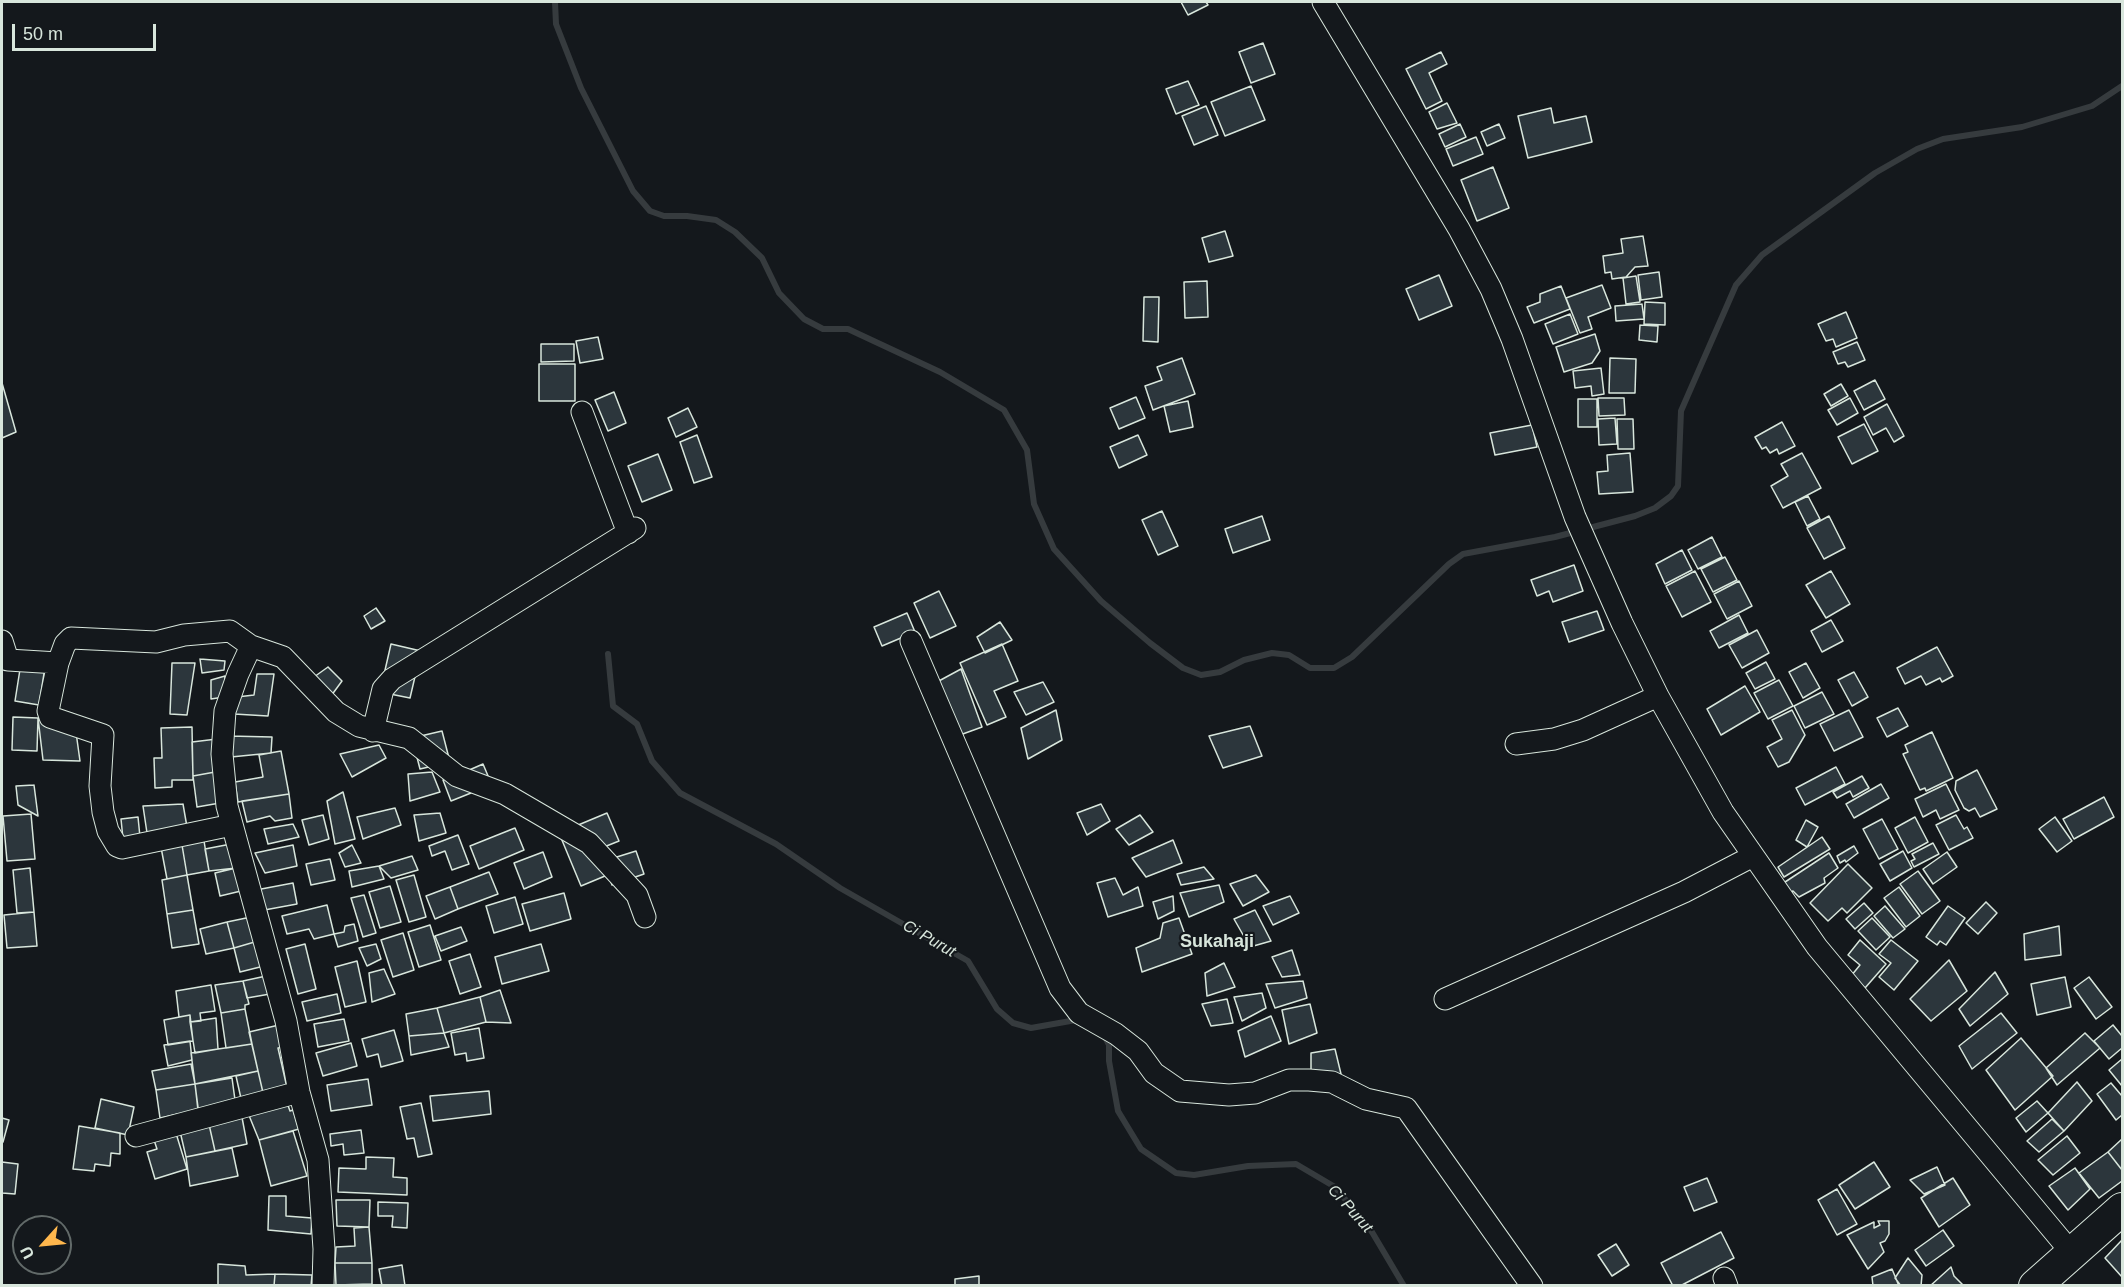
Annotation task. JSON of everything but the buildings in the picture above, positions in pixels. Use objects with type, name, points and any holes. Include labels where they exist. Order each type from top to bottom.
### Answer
[{"type":"highway","points":[[2035,1286],[2122,1209]]},
{"type":"street","points":[[1323,2],[1459,229],[1491,289],[1512,339],[1584,538],[1658,696],[1723,812],[1817,947],[2071,1252]]},
{"type":"street","points":[[373,731],[383,689],[392,679],[632,531],[582,412]]},
{"type":"street","points":[[232,825],[122,848],[117,846],[108,831],[103,812],[100,786],[103,735],[53,718],[48,711],[58,663],[67,640],[77,638],[156,642],[184,635],[230,631],[251,646],[283,657],[336,712],[359,726],[409,738],[457,776],[506,794],[589,843],[637,895],[645,917]]},
{"type":"street","points":[[2,641],[8,660],[58,663]]},
{"type":"street","points":[[911,641],[1060,988],[1079,1013],[1116,1034],[1138,1052],[1154,1073],[1180,1091],[1229,1095],[1255,1093],[1289,1080],[1310,1080],[1332,1082],[1366,1099],[1406,1108],[1532,1286]]},
{"type":"street","points":[[251,646],[225,711],[222,754],[227,806],[286,1021],[299,1092],[318,1160],[324,1249],[323,1286]]},
{"type":"street","points":[[1516,744],[1554,739],[1583,730],[1658,696]]},
{"type":"street","points":[[1445,999],[1684,892],[1753,856]]},
{"type":"street","points":[[136,1136],[299,1092]]},
{"type":"waterway","points":[[555,2],[556,24],[581,88],[633,191],[650,211],[664,216],[716,220],[735,232],[762,258],[779,293],[804,319],[823,329],[848,329],[940,372],[1004,410],[1027,450],[1034,504],[1054,549],[1101,601],[1183,668],[1201,675],[1220,672],[1244,660],[1272,653],[1289,655],[1310,668],[1334,668],[1352,657],[1449,564],[1463,554],[1555,537],[1635,516],[1655,508],[1671,496],[1678,486],[1681,411],[1736,285],[1762,255],[1875,173],[1917,149],[1943,139],[2022,127],[2092,106],[2122,86]]},
{"type":"waterway","name":"Ci Purut","points":[[608,654],[613,706],[637,724],[652,761],[680,793],[776,844],[840,888],[968,961],[997,1009],[1013,1023],[1031,1028],[1076,1020]]},
{"type":"waterway","name":"Ci Purut","points":[[1105,1037],[1109,1045],[1109,1061],[1118,1111],[1141,1149],[1176,1173],[1194,1175],[1248,1166],[1296,1164],[1335,1187],[1372,1232],[1404,1286]]},
{"type":"district","name":"Sukahaji","points":[[1217,942]]}]
